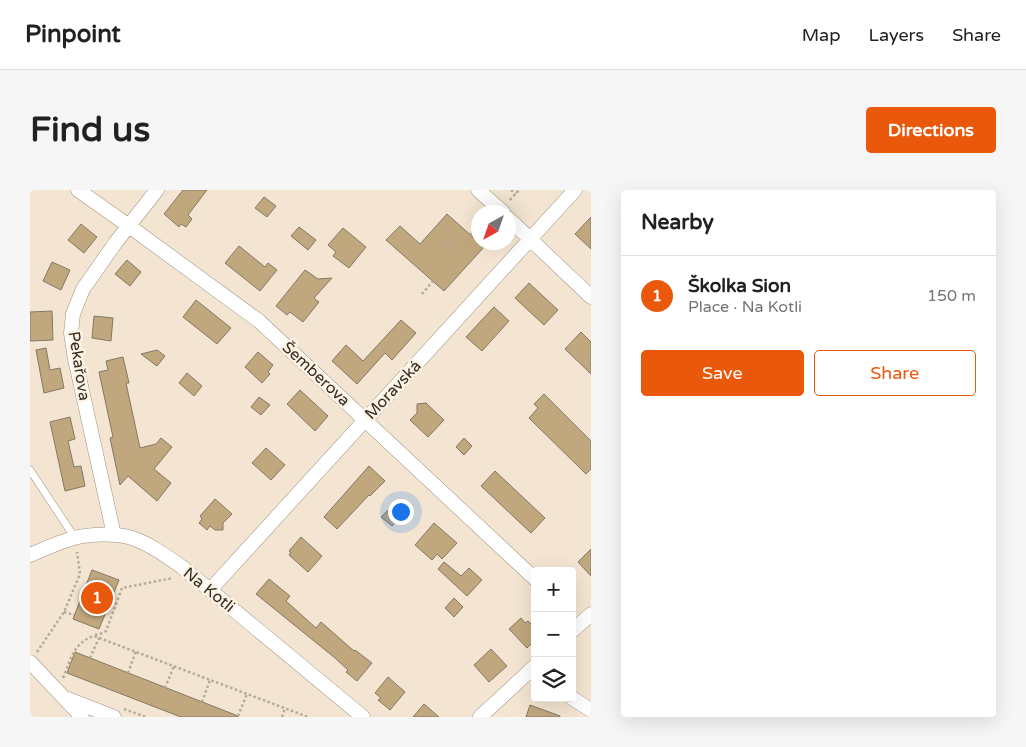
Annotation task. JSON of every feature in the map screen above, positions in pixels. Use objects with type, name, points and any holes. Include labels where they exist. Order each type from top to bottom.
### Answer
[{"type":"street","name":"Šemberova","points":[[78,190],[259,321],[531,575]]},
{"type":"street","name":"Pekařova","points":[[114,535],[75,359],[71,333],[74,314],[82,289],[157,190]]},
{"type":"street","points":[[478,190],[495,205]]},
{"type":"street","name":"Moravská","points":[[210,590],[575,190]]},
{"type":"street","points":[[516,225],[591,297]]},
{"type":"street","name":"Na Kotli","points":[[30,555],[75,538],[94,535],[129,537],[155,549],[182,567],[363,717]]},
{"type":"street","points":[[30,662],[82,717]]},
{"type":"street","points":[[480,717],[531,670]]},
{"type":"street","points":[[65,698],[114,717]]},
{"type":"street","points":[[576,701],[591,710]]},
{"type":"lane","points":[[30,470],[75,538]]},
{"type":"path","points":[[511,190],[516,194]]},
{"type":"path","points":[[442,248],[448,241],[456,248],[451,254]]},
{"type":"path","points":[[422,294],[433,281]]},
{"type":"path","points":[[30,662],[64,612],[80,574],[75,538]]},
{"type":"path","points":[[61,683],[77,646],[87,638],[106,631],[122,588],[179,577]]},
{"type":"path","points":[[64,612],[74,615]]},
{"type":"path","points":[[94,636],[308,717]]},
{"type":"path","points":[[90,658],[99,638]]},
{"type":"path","points":[[128,674],[136,652]]},
{"type":"path","points":[[165,688],[174,666]]},
{"type":"path","points":[[202,702],[210,680]]},
{"type":"path","points":[[238,716],[247,694]]},
{"type":"path","points":[[282,717],[285,708]]},
{"type":"building","points":[[183,190],[207,190],[188,215],[192,219],[186,227],[181,224],[179,227],[164,214]]},
{"type":"building","points":[[264,197],[276,206],[267,217],[255,208]]},
{"type":"building","points":[[447,214],[471,235],[471,250],[481,250],[444,291],[386,240],[400,226],[420,244]]},
{"type":"building","points":[[591,217],[591,249],[575,234]]},
{"type":"building","points":[[81,224],[97,237],[84,253],[68,240]]},
{"type":"building","points":[[299,227],[316,240],[308,250],[291,236]]},
{"type":"building","points":[[343,228],[366,247],[349,268],[333,256],[336,252],[328,245]]},
{"type":"building","points":[[239,246],[265,267],[268,263],[277,270],[260,291],[225,263]]},
{"type":"building","points":[[127,260],[141,272],[130,286],[115,274]]},
{"type":"building","points":[[52,262],[70,270],[61,290],[43,281]]},
{"type":"building","points":[[305,270],[318,279],[332,278],[314,298],[319,302],[303,322],[290,312],[287,315],[276,306]]},
{"type":"building","points":[[529,283],[558,310],[544,325],[515,298]]},
{"type":"building","points":[[196,300],[231,328],[217,344],[183,317]]},
{"type":"building","points":[[494,307],[509,321],[482,351],[466,337]]},
{"type":"building","points":[[52,311],[53,340],[30,341],[30,312]]},
{"type":"building","points":[[94,316],[113,318],[111,341],[92,338]]},
{"type":"building","points":[[401,320],[416,333],[392,360],[385,353],[357,384],[332,361],[346,345],[363,361]]},
{"type":"building","points":[[581,332],[591,342],[591,374],[565,349]]},
{"type":"building","points":[[46,348],[50,370],[60,368],[64,388],[44,393],[36,350]]},
{"type":"building","points":[[157,350],[165,356],[157,366],[141,354]]},
{"type":"building","points":[[258,352],[273,365],[268,372],[270,374],[262,383],[245,367]]},
{"type":"building","points":[[123,357],[129,383],[126,383],[140,448],[156,444],[161,438],[172,447],[154,469],[171,483],[157,501],[128,476],[120,485],[110,438],[113,437],[99,372],[108,370],[106,361]]},
{"type":"building","points":[[187,373],[202,386],[194,396],[179,383]]},
{"type":"building","points":[[300,390],[328,416],[315,431],[287,404]]},
{"type":"building","points":[[544,394],[591,441],[591,469],[586,474],[529,418],[538,408],[534,404]]},
{"type":"building","points":[[259,397],[270,405],[261,415],[251,407]]},
{"type":"building","points":[[426,403],[444,420],[428,437],[410,420],[417,413],[417,404]]},
{"type":"building","points":[[70,417],[75,439],[68,441],[74,467],[81,466],[85,486],[65,491],[50,422]]},
{"type":"building","points":[[464,438],[472,446],[464,455],[456,447]]},
{"type":"building","points":[[266,448],[285,465],[271,480],[252,463]]},
{"type":"building","points":[[369,466],[385,481],[337,529],[324,517]]},
{"type":"building","points":[[495,471],[545,518],[531,533],[481,486]]},
{"type":"building","points":[[215,499],[232,514],[223,523],[223,530],[215,530],[210,526],[207,530],[199,523],[202,519],[200,516]]},
{"type":"building","points":[[390,508],[400,517],[392,526],[381,517]]},
{"type":"building","points":[[434,523],[457,543],[442,559],[437,554],[432,560],[415,545]]},
{"type":"building","points":[[301,537],[322,556],[308,572],[289,555],[291,552],[289,551]]},
{"type":"building","points":[[591,549],[591,576],[578,562]]},
{"type":"building","points":[[444,562],[461,576],[469,568],[482,580],[467,596],[438,569]]},
{"type":"building","points":[[92,570],[119,580],[99,629],[73,619]]},
{"type":"building","points":[[269,579],[290,596],[286,601],[316,628],[321,622],[354,651],[372,663],[357,681],[346,672],[348,670],[335,658],[256,594]]},
{"type":"building","points":[[454,598],[463,607],[454,617],[445,608]]},
{"type":"building","points":[[521,618],[525,623],[528,621],[531,624],[531,644],[527,648],[509,629]]},
{"type":"building","points":[[491,649],[507,666],[489,682],[474,665]]},
{"type":"building","points":[[75,652],[238,717],[181,717],[67,673]]},
{"type":"building","points":[[388,677],[405,692],[390,710],[378,700],[381,698],[375,693]]},
{"type":"building","points":[[424,704],[439,717],[413,717]]},
{"type":"building","points":[[530,705],[560,716],[560,717],[526,717]]},
{"type":"place","name":"Školka Sion","points":[[97,598]]}]
